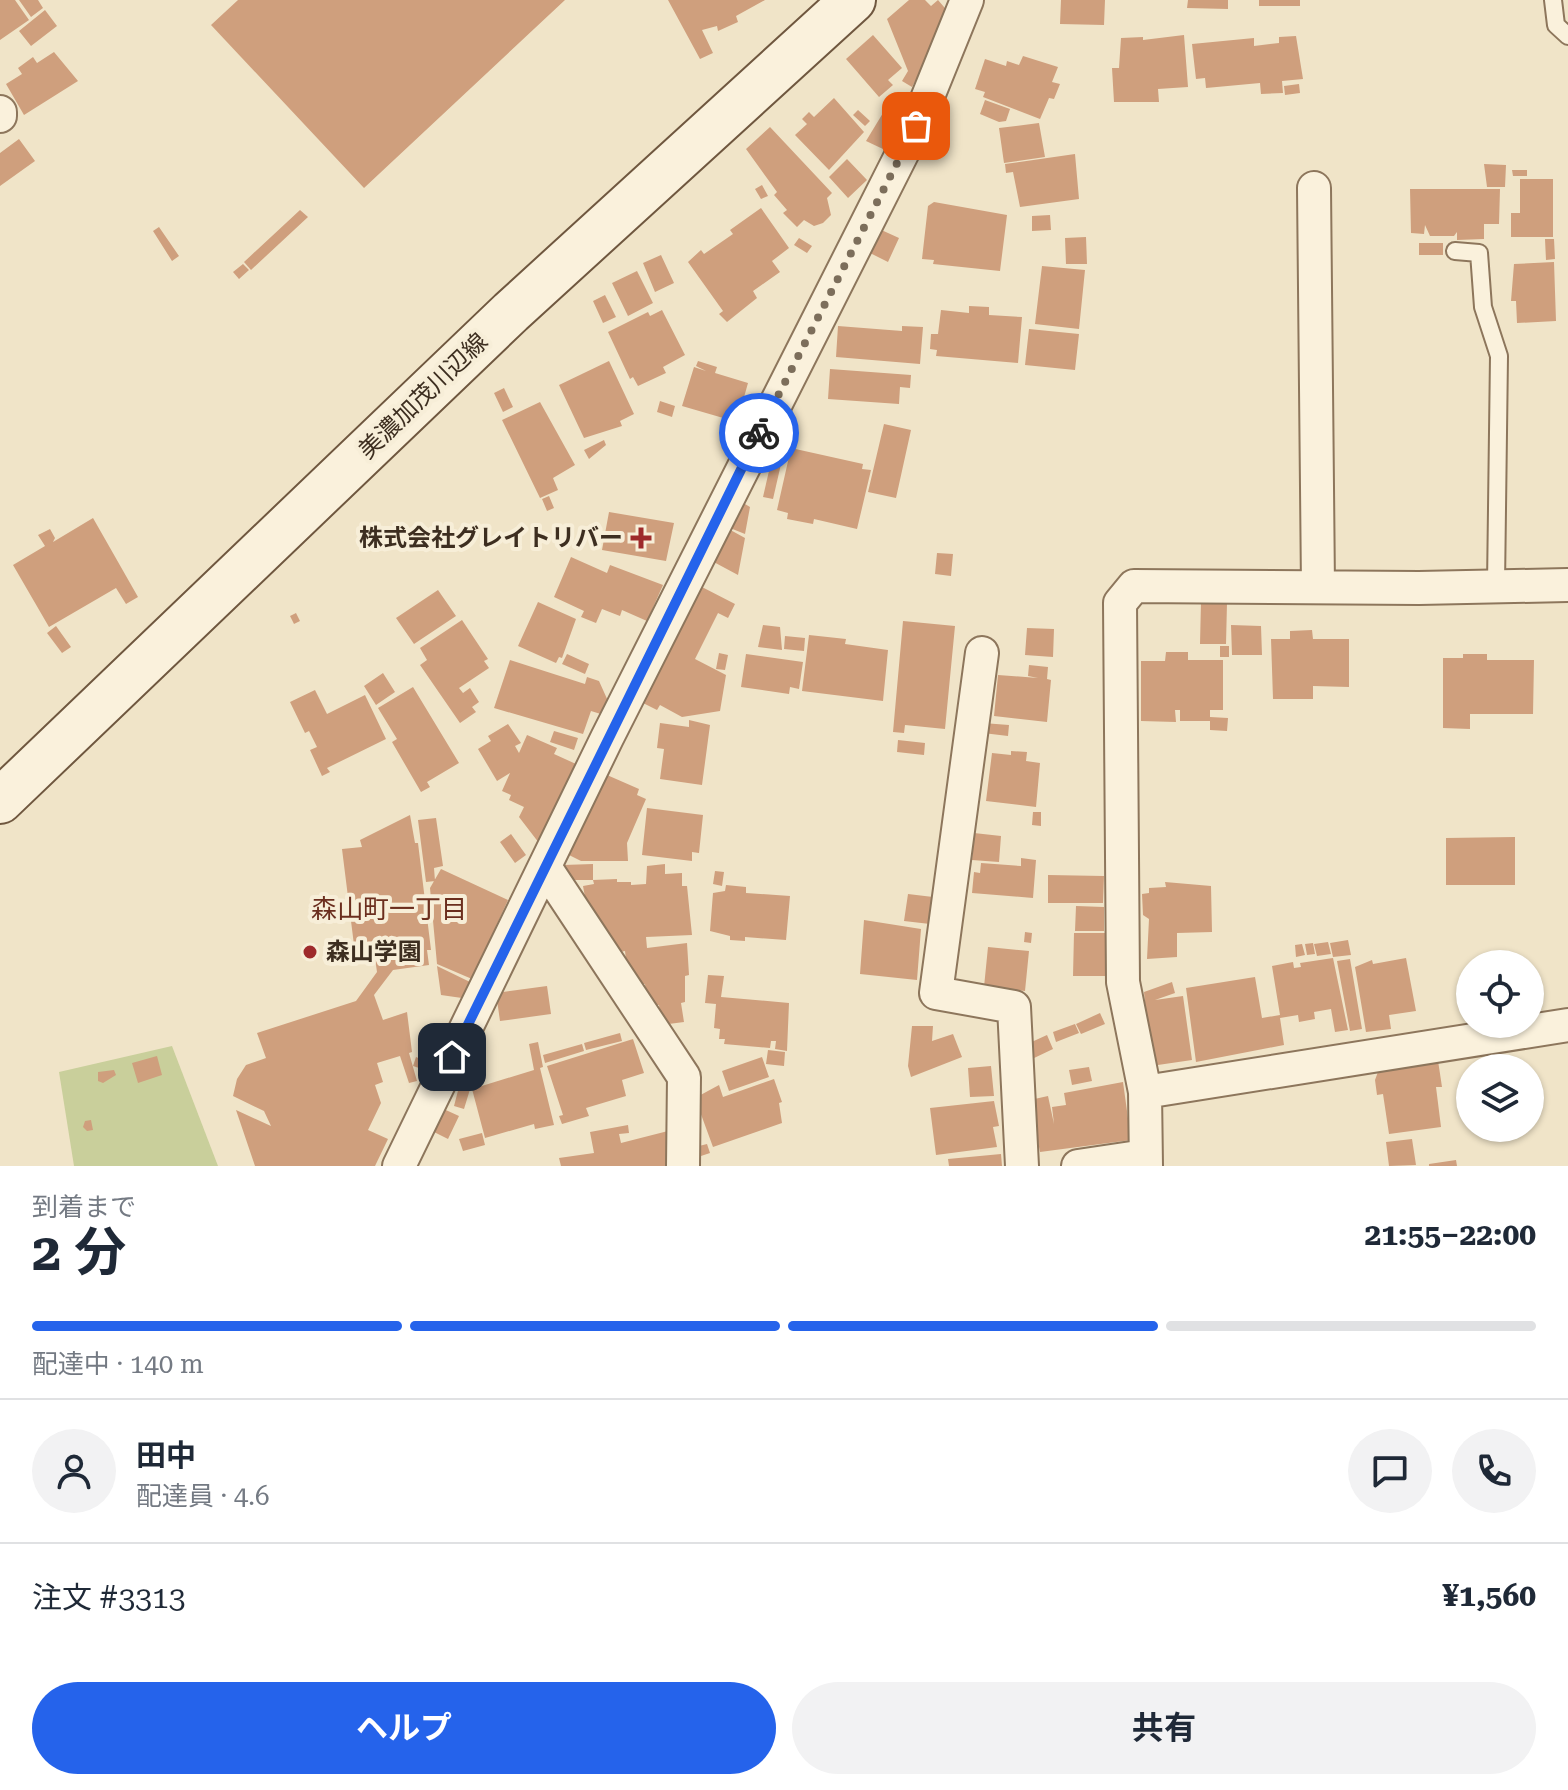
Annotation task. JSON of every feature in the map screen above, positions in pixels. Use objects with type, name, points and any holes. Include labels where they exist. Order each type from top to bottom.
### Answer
[{"type":"main road","name":"美濃加茂川辺線","points":[[0,801],[511,312],[853,0]]},
{"type":"street","points":[[399,1166],[916,126],[967,0]]},
{"type":"street","points":[[1314,188],[1318,587]]},
{"type":"street","points":[[1078,1166],[1146,1161],[1145,1092],[1123,982],[1120,603],[1134,586],[1568,585]]},
{"type":"street","points":[[982,653],[936,993],[1014,1007],[1022,1166]]},
{"type":"street","points":[[545,867],[684,1077],[683,1166]]},
{"type":"street","points":[[1145,1092],[1568,1025]]},
{"type":"lane","points":[[1553,0],[1556,25],[1568,36]]},
{"type":"lane","points":[[1455,251],[1479,253],[1483,307],[1499,356],[1496,585]]},
{"type":"green space","points":[[172,1046],[218,1166],[74,1166],[59,1072]]},
{"type":"building","points":[[0,0],[15,0],[29,20],[0,40]]},
{"type":"building","points":[[19,0],[38,0],[43,8],[31,17]]},
{"type":"building","points":[[238,0],[565,0],[364,188],[211,25]]},
{"type":"building","points":[[668,0],[765,0],[736,16],[738,22],[718,31],[717,26],[702,30],[713,53],[700,59]]},
{"type":"building","points":[[909,0],[925,0],[931,6],[938,0],[950,14],[912,87],[902,81],[908,71],[887,19]]},
{"type":"building","points":[[1061,0],[1105,0],[1104,25],[1060,24]]},
{"type":"building","points":[[1188,0],[1228,0],[1228,9],[1187,8]]},
{"type":"building","points":[[1259,0],[1300,0],[1300,6],[1259,6]]},
{"type":"building","points":[[45,10],[57,26],[31,46],[19,31]]},
{"type":"building","points":[[873,35],[902,68],[888,80],[893,85],[879,97],[846,59]]},
{"type":"building","points":[[1184,35],[1188,87],[1158,89],[1159,102],[1114,102],[1112,68],[1119,68],[1121,38],[1143,37],[1143,40]]},
{"type":"building","points":[[1296,36],[1303,79],[1282,81],[1283,93],[1261,94],[1260,83],[1206,88],[1205,78],[1196,79],[1192,44],[1254,38],[1254,46],[1279,43],[1279,37]]},
{"type":"building","points":[[54,52],[78,81],[24,115],[6,84],[22,74],[18,68],[33,57],[37,63]]},
{"type":"building","points":[[1023,56],[1058,67],[1052,82],[1060,84],[1054,99],[1049,98],[1040,119],[983,97],[985,92],[975,89],[985,59],[1006,66],[1007,61],[1019,65]]},
{"type":"building","points":[[1299,84],[1300,93],[1285,95],[1284,86]]},
{"type":"building","points":[[834,98],[864,132],[829,170],[795,135],[807,124],[802,119],[809,112],[814,117]]},
{"type":"building","points":[[985,100],[1010,109],[1006,121],[999,122],[980,114]]},
{"type":"building","points":[[858,110],[870,121],[865,126],[853,115]]},
{"type":"building","points":[[883,113],[897,119],[883,149],[866,141]]},
{"type":"building","points":[[1039,123],[1045,157],[1004,163],[999,128]]},
{"type":"building","points":[[770,127],[832,193],[827,198],[831,215],[823,223],[814,226],[804,220],[797,227],[783,213],[787,210],[774,195],[777,192],[746,149]]},
{"type":"building","points":[[19,139],[35,161],[0,186],[0,153]]},
{"type":"building","points":[[1075,154],[1079,199],[1020,207],[1013,172],[1006,173],[1005,164]]},
{"type":"building","points":[[847,159],[867,180],[848,198],[829,177]]},
{"type":"building","points":[[1484,164],[1506,165],[1505,187],[1487,187]]},
{"type":"building","points":[[1512,170],[1527,170],[1527,176],[1513,176]]},
{"type":"building","points":[[1520,179],[1553,179],[1553,237],[1511,237],[1511,213],[1520,213]]},
{"type":"building","points":[[762,185],[768,196],[761,199],[755,189]]},
{"type":"building","points":[[1410,189],[1500,189],[1499,224],[1484,224],[1484,239],[1457,240],[1457,232],[1454,236],[1430,236],[1425,225],[1424,234],[1411,233]]},
{"type":"building","points":[[934,202],[1007,215],[1000,271],[933,264],[934,260],[922,259],[928,206]]},
{"type":"building","points":[[761,208],[789,248],[772,261],[780,272],[753,291],[757,298],[727,322],[719,314],[723,311],[688,262],[701,250],[704,254],[733,234],[730,230]]},
{"type":"building","points":[[300,210],[308,217],[251,270],[244,262]]},
{"type":"building","points":[[1050,215],[1051,230],[1032,231],[1032,216]]},
{"type":"building","points":[[159,227],[179,256],[172,261],[153,231]]},
{"type":"building","points":[[877,228],[899,238],[888,262],[866,251]]},
{"type":"building","points":[[1086,237],[1087,264],[1066,264],[1065,238]]},
{"type":"building","points":[[799,238],[812,246],[807,253],[794,245]]},
{"type":"building","points":[[1545,239],[1554,239],[1555,259],[1546,260]]},
{"type":"building","points":[[1419,243],[1443,243],[1443,255],[1419,255]]},
{"type":"building","points":[[661,255],[674,283],[655,292],[643,263]]},
{"type":"building","points":[[1554,262],[1556,321],[1517,323],[1516,301],[1511,301],[1514,264]]},
{"type":"building","points":[[243,264],[249,270],[239,279],[233,272]]},
{"type":"building","points":[[1042,266],[1085,270],[1079,329],[1035,324]]},
{"type":"building","points":[[637,271],[653,303],[628,316],[612,283]]},
{"type":"building","points":[[605,295],[616,317],[603,323],[593,301]]},
{"type":"building","points":[[969,306],[989,307],[989,315],[1022,317],[1018,363],[936,356],[937,350],[930,349],[931,334],[938,334],[941,310],[969,313]]},
{"type":"building","points":[[662,310],[685,355],[663,367],[666,373],[638,386],[633,377],[630,379],[608,332],[648,312],[650,316]]},
{"type":"building","points":[[838,326],[902,331],[902,326],[923,327],[920,364],[836,357]]},
{"type":"building","points":[[1029,329],[1079,334],[1075,370],[1025,365]]},
{"type":"building","points":[[609,361],[634,414],[620,421],[622,426],[584,438],[559,385]]},
{"type":"building","points":[[698,361],[717,367],[715,373],[748,383],[737,422],[682,406],[694,367],[706,371],[696,366]]},
{"type":"building","points":[[830,369],[911,375],[910,388],[900,387],[899,404],[828,399]]},
{"type":"building","points":[[504,388],[513,407],[503,412],[494,393]]},
{"type":"building","points":[[660,401],[675,406],[672,417],[657,412]]},
{"type":"building","points":[[540,402],[575,465],[553,478],[558,490],[540,498],[502,420]]},
{"type":"building","points":[[884,424],[911,430],[896,498],[868,492]]},
{"type":"building","points":[[604,440],[606,445],[589,459],[584,450]]},
{"type":"building","points":[[791,448],[863,464],[862,469],[871,470],[857,529],[814,519],[813,524],[787,519],[788,513],[777,510]]},
{"type":"building","points":[[774,449],[784,451],[773,499],[763,497]]},
{"type":"building","points":[[549,496],[554,508],[547,511],[542,499]]},
{"type":"building","points":[[740,501],[750,507],[745,534],[725,526]]},
{"type":"building","points":[[609,512],[674,523],[666,561],[602,550]]},
{"type":"building","points":[[93,518],[138,597],[126,604],[116,588],[49,627],[13,565],[45,546],[38,535],[50,529],[55,538],[53,542]]},
{"type":"building","points":[[725,527],[745,538],[738,575],[710,560]]},
{"type":"building","points":[[937,553],[953,554],[951,576],[935,574]]},
{"type":"building","points":[[571,557],[607,573],[610,565],[663,585],[647,621],[622,610],[620,616],[602,609],[596,623],[581,617],[584,611],[554,597]]},
{"type":"building","points":[[700,586],[735,604],[728,618],[718,613],[695,659],[726,675],[720,711],[682,717],[660,705],[657,710],[643,703]]},
{"type":"building","points":[[438,590],[456,616],[414,644],[396,618]]},
{"type":"building","points":[[538,602],[576,619],[562,658],[559,657],[556,663],[518,646]]},
{"type":"building","points":[[1201,602],[1227,603],[1226,644],[1200,644]]},
{"type":"building","points":[[296,613],[300,621],[294,624],[290,616]]},
{"type":"building","points":[[462,620],[488,659],[484,661],[489,668],[459,688],[463,693],[470,688],[479,702],[472,707],[476,712],[460,723],[420,665],[427,660],[420,648]]},
{"type":"building","points":[[903,621],[955,626],[945,729],[905,725],[904,733],[893,732]]},
{"type":"building","points":[[763,625],[780,627],[782,650],[758,647]]},
{"type":"building","points":[[1231,625],[1261,626],[1262,655],[1232,655]]},
{"type":"building","points":[[56,626],[71,647],[62,653],[47,633]]},
{"type":"building","points":[[1027,628],[1054,629],[1053,657],[1025,655]]},
{"type":"building","points":[[1312,630],[1313,639],[1349,639],[1349,687],[1313,686],[1313,699],[1273,699],[1271,639],[1290,639],[1290,631]]},
{"type":"building","points":[[809,635],[846,639],[845,644],[888,650],[883,701],[802,691]]},
{"type":"building","points":[[785,636],[805,638],[804,651],[784,649]]},
{"type":"building","points":[[1220,646],[1229,646],[1229,657],[1220,657]]},
{"type":"building","points":[[1166,652],[1188,652],[1188,660],[1223,660],[1223,710],[1210,710],[1210,717],[1228,718],[1227,731],[1210,730],[1210,721],[1180,721],[1180,710],[1175,710],[1176,722],[1141,721],[1141,661],[1165,661]]},
{"type":"building","points":[[719,653],[728,655],[725,670],[716,669]]},
{"type":"building","points":[[567,654],[589,664],[585,674],[562,664]]},
{"type":"building","points":[[746,654],[803,662],[799,689],[790,687],[789,694],[741,687]]},
{"type":"building","points":[[1463,654],[1487,654],[1487,660],[1534,660],[1533,714],[1470,714],[1470,729],[1443,728],[1443,658],[1463,658]]},
{"type":"building","points":[[510,660],[585,684],[587,677],[599,681],[608,701],[604,715],[591,711],[583,734],[494,708]]},
{"type":"building","points":[[1029,665],[1048,667],[1047,679],[1051,680],[1047,722],[994,716],[998,675],[1038,678],[1028,676]]},
{"type":"building","points":[[383,673],[395,692],[376,705],[364,686]]},
{"type":"building","points":[[413,687],[459,763],[427,782],[430,787],[421,792],[392,742],[397,739],[378,708]]},
{"type":"building","points":[[315,690],[327,714],[365,695],[386,739],[327,768],[330,772],[322,776],[310,750],[317,747],[309,731],[305,733],[290,702]]},
{"type":"building","points":[[689,720],[710,725],[702,785],[660,779],[664,749],[657,748],[660,723],[689,727]]},
{"type":"building","points":[[983,723],[1009,725],[1008,736],[983,733]]},
{"type":"building","points":[[508,724],[521,743],[515,746],[519,753],[527,735],[557,748],[554,754],[576,764],[539,843],[519,817],[524,807],[509,800],[511,795],[502,791],[510,773],[497,781],[478,749],[491,741],[488,736]]},
{"type":"building","points":[[554,731],[578,738],[574,750],[550,742]]},
{"type":"building","points":[[898,740],[925,743],[924,755],[897,752]]},
{"type":"building","points":[[1011,751],[1027,752],[1026,761],[1040,763],[1036,807],[986,801],[992,753],[1011,755]]},
{"type":"building","points":[[607,775],[639,789],[637,795],[646,799],[627,843],[628,861],[581,861],[567,854]]},
{"type":"building","points":[[647,808],[703,815],[699,853],[692,852],[692,861],[642,855]]},
{"type":"building","points":[[1033,812],[1041,812],[1041,826],[1032,825]]},
{"type":"building","points":[[410,815],[415,843],[418,843],[431,950],[427,950],[429,965],[393,970],[374,995],[383,1020],[407,1012],[412,1052],[409,1053],[417,1081],[409,1083],[400,1056],[377,1063],[383,1082],[375,1085],[381,1103],[368,1130],[388,1139],[375,1166],[255,1166],[236,1110],[271,1126],[264,1111],[233,1096],[237,1079],[246,1065],[266,1058],[257,1033],[356,1001],[377,972],[375,958],[356,961],[342,849],[362,847],[360,840]]},
{"type":"building","points":[[436,818],[443,866],[434,868],[435,881],[426,882],[418,820]]},
{"type":"building","points":[[974,833],[1001,836],[999,862],[972,860]]},
{"type":"building","points":[[511,834],[526,855],[515,863],[500,842]]},
{"type":"building","points":[[1515,837],[1515,885],[1446,885],[1446,838]]},
{"type":"building","points":[[1021,858],[1036,860],[1033,898],[972,893],[974,872],[980,873],[981,863],[1021,866]]},
{"type":"building","points":[[593,864],[593,880],[564,880],[563,865]]},
{"type":"building","points":[[665,864],[665,874],[682,873],[682,886],[687,886],[692,935],[646,937],[647,948],[687,943],[689,975],[685,976],[685,1002],[681,1003],[684,1022],[661,1025],[659,1005],[647,1005],[645,984],[634,986],[628,978],[625,951],[615,953],[579,898],[585,897],[583,886],[594,884],[593,880],[617,879],[617,882],[631,882],[631,885],[646,884],[647,866]]},
{"type":"building","points":[[441,869],[508,900],[472,979],[437,964],[430,888]]},
{"type":"building","points":[[715,871],[724,872],[722,886],[713,884]]},
{"type":"building","points":[[1048,875],[1104,876],[1103,903],[1048,903]]},
{"type":"building","points":[[1165,882],[1211,886],[1212,932],[1177,933],[1177,957],[1147,959],[1149,919],[1143,915],[1142,894],[1149,893],[1149,888],[1166,887]]},
{"type":"building","points":[[726,885],[746,887],[746,893],[790,896],[786,940],[745,937],[745,941],[730,940],[730,936],[710,931],[713,893],[725,891]]},
{"type":"building","points":[[908,894],[933,897],[930,924],[904,921]]},
{"type":"building","points":[[1076,906],[1104,907],[1104,931],[1075,931]]},
{"type":"building","points":[[864,920],[921,929],[917,980],[860,974]]},
{"type":"building","points":[[1025,932],[1032,933],[1031,943],[1024,942]]},
{"type":"building","points":[[1074,933],[1108,933],[1107,976],[1073,976]]},
{"type":"building","points":[[1348,940],[1351,955],[1333,957],[1330,943]]},
{"type":"building","points":[[1328,942],[1331,954],[1317,956],[1314,944]]},
{"type":"building","points":[[1313,943],[1315,954],[1307,955],[1305,944]]},
{"type":"building","points":[[1302,944],[1305,955],[1296,957],[1295,945]]},
{"type":"building","points":[[988,947],[1029,951],[1025,991],[984,987]]},
{"type":"building","points":[[1333,958],[1348,1030],[1335,1032],[1331,1009],[1314,1012],[1315,1019],[1299,1022],[1298,1015],[1280,1018],[1284,1045],[1196,1062],[1186,988],[1255,977],[1262,1018],[1280,1015],[1272,966],[1293,962],[1294,968],[1301,967],[1300,963]]},
{"type":"building","points":[[1406,958],[1416,1011],[1389,1015],[1391,1029],[1366,1032],[1355,967],[1372,960],[1373,964]]},
{"type":"building","points":[[1350,959],[1362,1029],[1350,1031],[1337,961]]},
{"type":"building","points":[[437,966],[470,982],[462,998],[441,995]]},
{"type":"building","points":[[708,975],[724,976],[721,997],[789,1003],[787,1051],[775,1049],[776,1041],[771,1041],[770,1048],[724,1044],[725,1039],[719,1039],[720,1029],[714,1028],[716,1004],[705,1003]]},
{"type":"building","points":[[1172,982],[1175,993],[1155,1000],[1183,996],[1192,1060],[1151,1066],[1144,992]]},
{"type":"building","points":[[547,986],[551,1014],[500,1021],[496,993]]},
{"type":"building","points":[[1100,1013],[1105,1024],[1081,1034],[1076,1024]]},
{"type":"building","points":[[1075,1024],[1079,1033],[1056,1042],[1053,1032]]},
{"type":"building","points":[[912,1026],[933,1026],[932,1041],[953,1034],[962,1057],[911,1077],[908,1066]]},
{"type":"building","points":[[620,1033],[622,1041],[586,1050],[584,1043]]},
{"type":"building","points":[[1047,1035],[1053,1049],[1032,1059],[1025,1045]]},
{"type":"building","points":[[633,1039],[644,1073],[622,1080],[626,1096],[586,1108],[589,1116],[562,1124],[559,1116],[563,1115],[547,1066]]},
{"type":"building","points":[[538,1042],[543,1067],[540,1068],[554,1125],[535,1129],[534,1124],[485,1138],[472,1089],[534,1070],[529,1044]]},
{"type":"building","points":[[582,1044],[584,1051],[545,1063],[543,1055]]},
{"type":"building","points":[[768,1050],[785,1052],[784,1066],[766,1064]]},
{"type":"building","points":[[1437,1054],[1442,1087],[1436,1087],[1441,1127],[1389,1134],[1383,1094],[1377,1095],[1375,1080],[1382,1061]]},
{"type":"building","points":[[157,1056],[162,1075],[138,1083],[132,1063]]},
{"type":"building","points":[[416,1057],[425,1061],[422,1069],[413,1066]]},
{"type":"building","points":[[762,1057],[769,1077],[729,1091],[722,1071]]},
{"type":"building","points":[[991,1066],[994,1096],[970,1097],[968,1068]]},
{"type":"building","points":[[1089,1067],[1092,1081],[1072,1085],[1069,1070]]},
{"type":"building","points":[[114,1070],[116,1075],[103,1083],[98,1081],[98,1072]]},
{"type":"building","points":[[774,1079],[782,1102],[779,1103],[782,1123],[713,1147],[695,1098],[719,1085],[723,1097]]},
{"type":"building","points":[[1123,1082],[1131,1140],[1040,1152],[1030,1100],[1048,1096],[1054,1124],[1052,1107],[1066,1105],[1064,1093]]},
{"type":"building","points":[[460,1083],[471,1086],[464,1109],[454,1106]]},
{"type":"building","points":[[994,1101],[999,1126],[993,1127],[997,1147],[936,1155],[930,1108]]},
{"type":"building","points":[[437,1106],[459,1116],[448,1139],[426,1128]]},
{"type":"building","points":[[91,1120],[93,1130],[87,1131],[83,1127],[85,1121]]},
{"type":"building","points":[[628,1125],[629,1133],[619,1134],[621,1143],[668,1131],[674,1166],[561,1166],[559,1158],[594,1153],[590,1132]]},
{"type":"building","points":[[482,1133],[485,1145],[463,1151],[459,1139]]},
{"type":"building","points":[[1412,1139],[1416,1165],[1389,1166],[1386,1142]]},
{"type":"building","points":[[707,1144],[710,1153],[698,1157],[695,1147]]},
{"type":"building","points":[[1001,1154],[1002,1166],[949,1166],[948,1159]]},
{"type":"building","points":[[1456,1160],[1457,1166],[1429,1166],[1429,1164]]},
{"type":"way so far","points":[[759,433],[916,126]]},
{"type":"place","name":"株式会社グレイトリバー","points":[[641,538]]},
{"type":"place","name":"森山学園","points":[[310,952]]},
{"type":"district","name":"森山町一丁目","points":[[389,909]]},
{"type":"route","points":[[452,1057],[759,433]]}]
